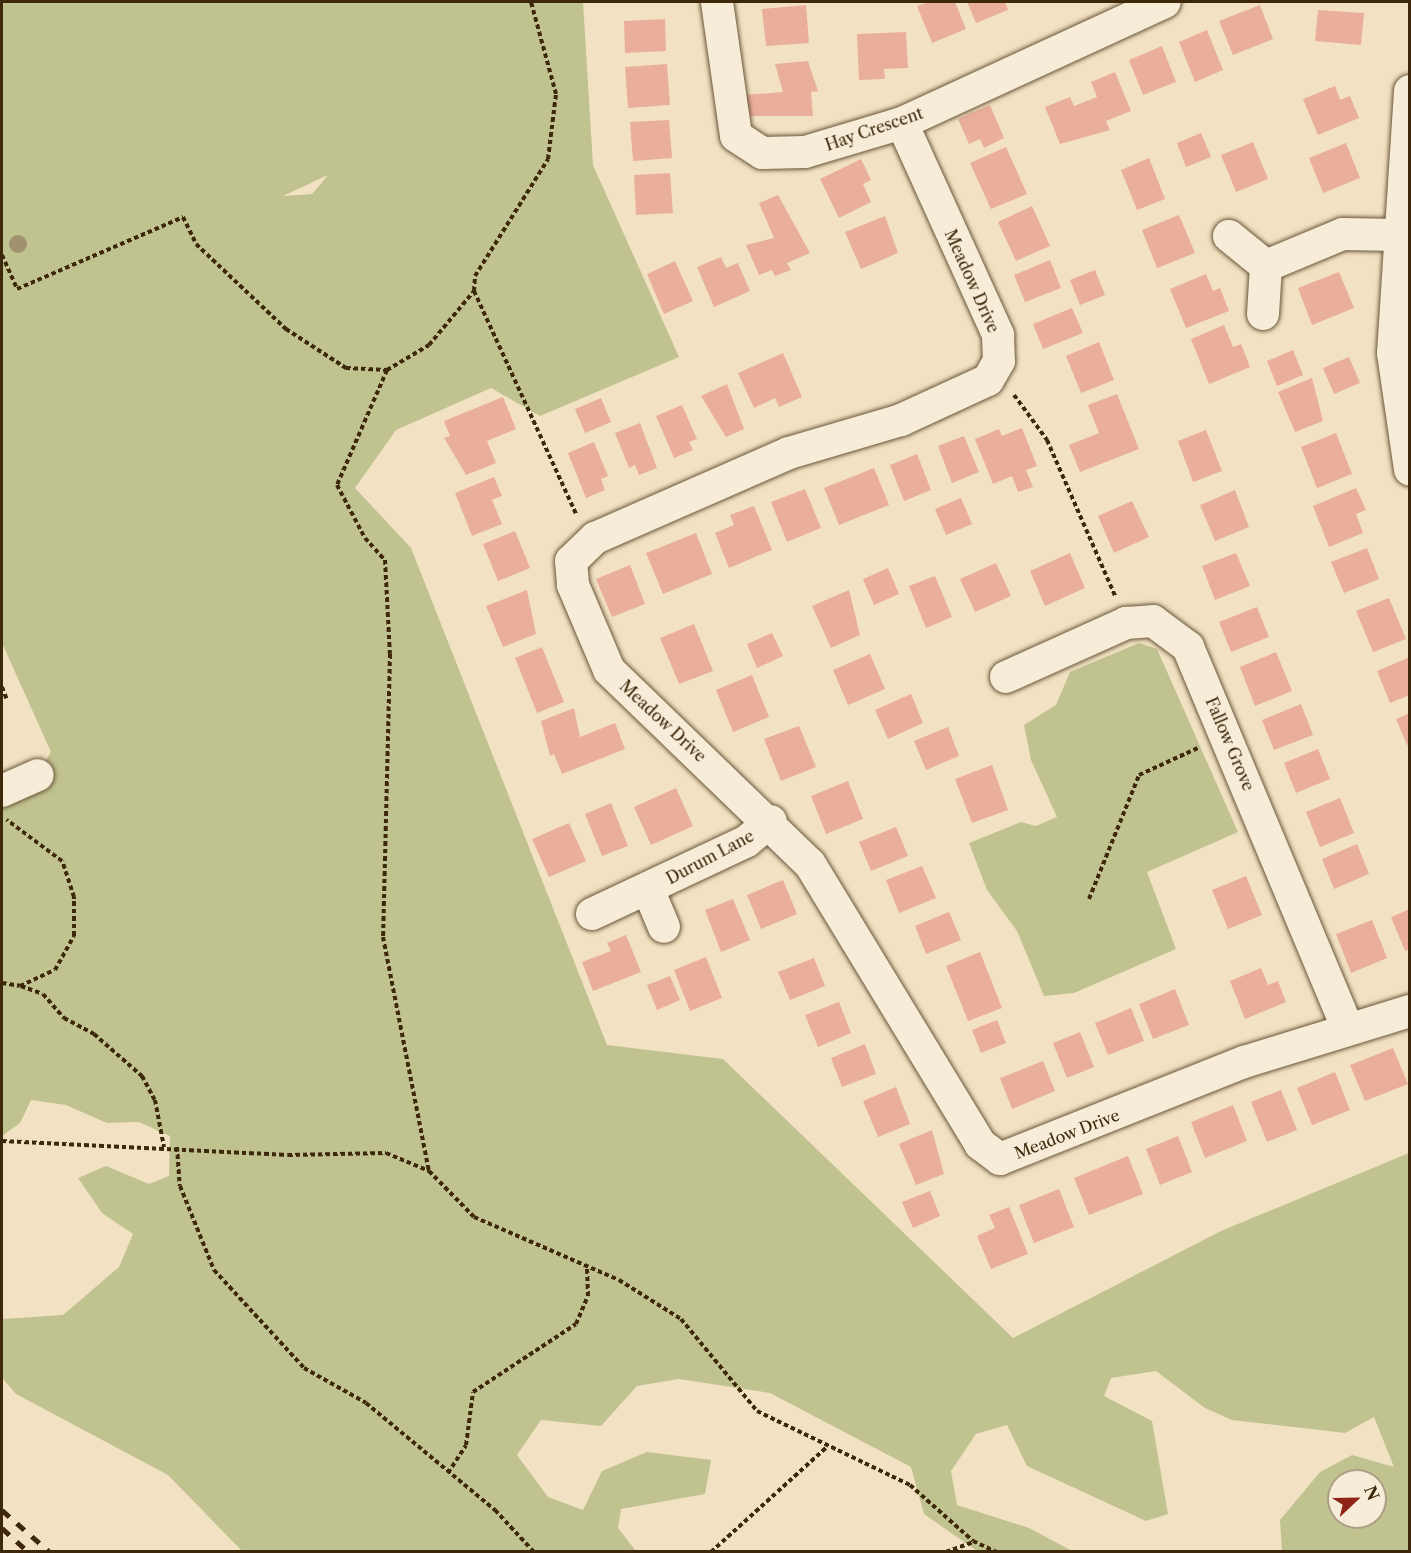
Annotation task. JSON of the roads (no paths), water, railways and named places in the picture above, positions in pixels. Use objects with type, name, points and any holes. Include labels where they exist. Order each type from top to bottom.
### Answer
[{"type":"street","name":"Hay Crescent","points":[[717,2],[736,136],[762,153],[805,152],[902,123],[1165,2]]},
{"type":"street","points":[[1410,91],[1398,235],[1393,353],[1403,402],[1410,470]]},
{"type":"street","name":"Meadow Drive","points":[[902,123],[998,335],[999,361],[992,375],[901,420],[789,453],[595,538],[571,561],[573,585],[609,670],[771,821],[810,864],[980,1144],[1000,1159],[1244,1062],[1347,1028]]},
{"type":"street","points":[[1266,266],[1343,234],[1398,235]]},
{"type":"street","points":[[1229,236],[1266,266]]},
{"type":"street","points":[[1263,314],[1266,266]]},
{"type":"street","name":"Fallow Grove","points":[[1006,677],[1126,623],[1153,621],[1188,647],[1347,1028]]},
{"type":"street","points":[[2,791],[38,775]]},
{"type":"street","name":"Durum Lane","points":[[592,914],[648,890],[747,841],[771,821]]},
{"type":"street","name":"Durum Lane","points":[[648,890],[664,927]]},
{"type":"street","points":[[1347,1028],[1410,1011]]},
{"type":"railway","points":[[2,1510],[50,1552]]},
{"type":"railway","points":[[2,1528],[29,1552]]}]
